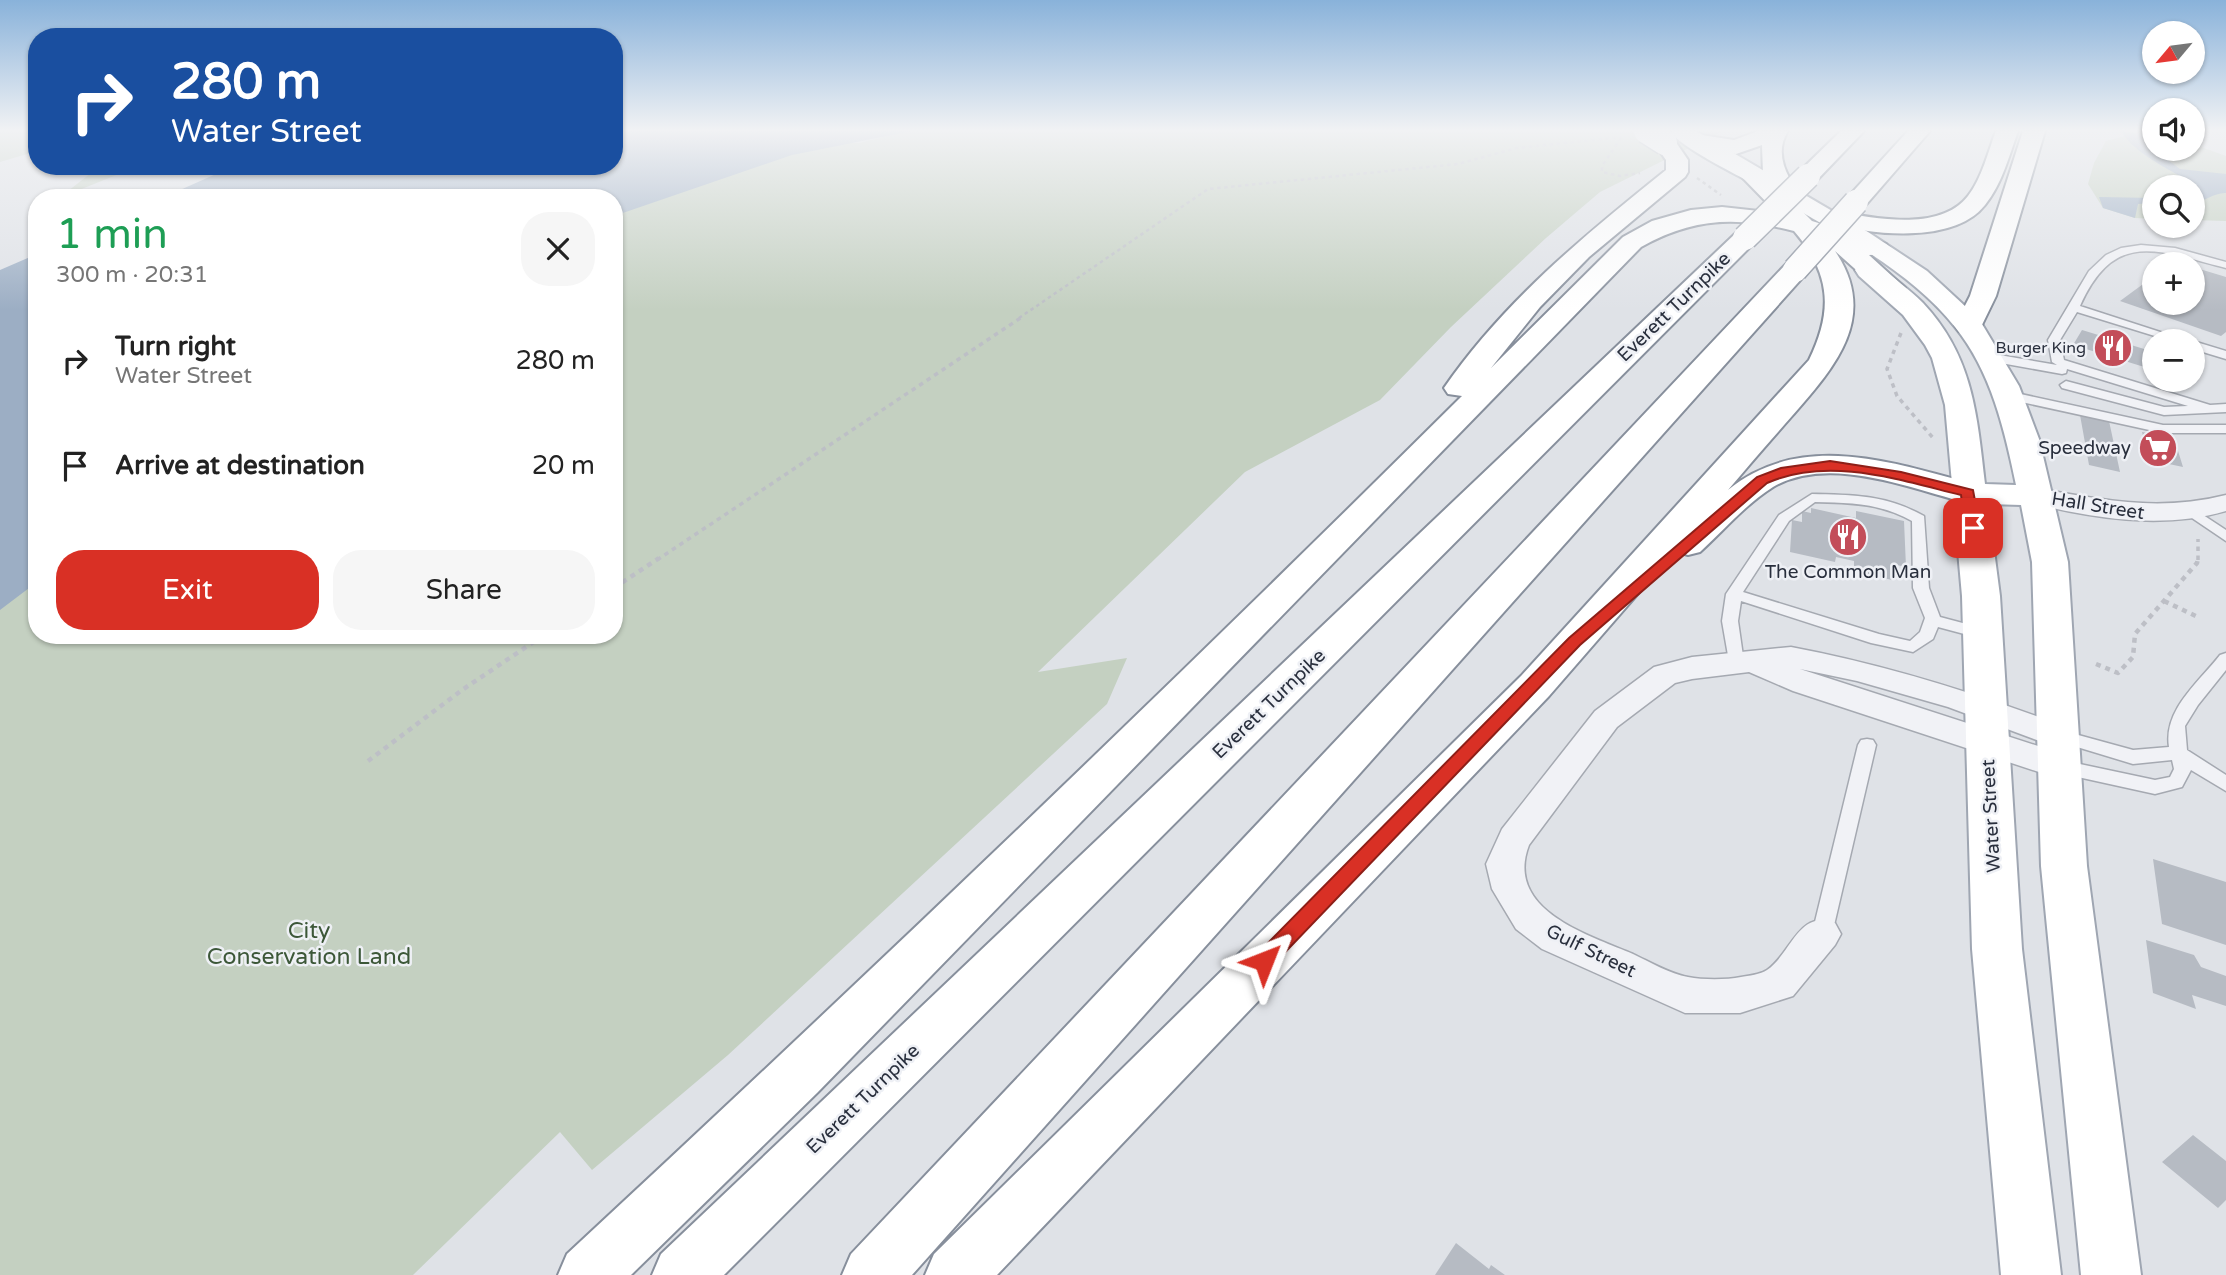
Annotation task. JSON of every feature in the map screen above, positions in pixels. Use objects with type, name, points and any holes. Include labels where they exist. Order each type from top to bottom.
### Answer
[{"type":"main road","points":[[1308,570],[1530,301],[1580,252],[1655,190]]},
{"type":"main road","points":[[1743,190],[1802,223],[1877,248],[1947,301],[1969,325],[1998,376],[2024,439],[2050,562],[2064,866],[2109,1264]]},
{"type":"main road","points":[[1767,190],[1802,223]]},
{"type":"main road","points":[[955,1275],[1535,686],[1822,363],[1834,344],[1840,325],[1839,293],[1830,265],[1782,190]]},
{"type":"main road","name":"Everett Turnpike","points":[[682,1275],[1793,190]]},
{"type":"main road","points":[[872,1275],[1802,223],[1856,202],[1866,190]]},
{"type":"main road","points":[[588,1275],[799,1074],[1308,570],[1632,242],[1657,225],[1682,217],[1738,214],[1802,223],[1898,226],[1934,222],[1964,213],[1976,202],[1981,190]]},
{"type":"main road","points":[[1969,325],[1983,296],[2016,190]]},
{"type":"main road","name":"Water Street","points":[[1802,223],[1892,288],[1913,309],[1947,358],[1960,405],[1983,634],[1997,949],[2031,1275]]},
{"type":"main road","name":"Hall Street","points":[[1574,641],[1762,480],[1781,472],[1830,465],[1859,467],[1968,493],[2035,496]]},
{"type":"street","name":"Hall Street","points":[[2035,496],[2193,523],[2226,503]]},
{"type":"street","name":"Gulf Street","points":[[1822,934],[1779,984],[1740,995],[1685,995],[1555,938],[1529,918],[1510,889],[1504,864],[1514,839],[1606,719],[1665,675],[1692,668],[1746,663],[1804,683],[1986,726],[2059,751]]},
{"type":"lane","points":[[2063,407],[2066,385],[2054,340],[2097,268],[2128,248],[2152,248],[2226,265]]},
{"type":"lane","points":[[2074,308],[2143,329]]},
{"type":"lane","points":[[2205,349],[2226,355]]},
{"type":"lane","points":[[1998,376],[2060,366],[2210,409]]},
{"type":"lane","points":[[1998,376],[2063,407],[2163,429],[2226,429]]},
{"type":"lane","points":[[2066,385],[2148,408],[2226,408]]},
{"type":"lane","points":[[1734,594],[1877,639],[1913,646],[1927,635],[1932,620],[1921,588],[1919,519],[1896,506],[1857,499],[1812,498],[1784,518],[1734,594],[1730,621],[1746,663]]},
{"type":"lane","points":[[2193,523],[2226,537]]},
{"type":"lane","points":[[1932,620],[1983,634]]},
{"type":"lane","points":[[2059,751],[2155,787],[2176,782],[2183,769],[2177,726],[2226,659]]},
{"type":"lane","points":[[1822,934],[1867,745]]},
{"type":"lane","points":[[2059,751],[2133,757],[2179,753],[2226,783]]},
{"type":"path","points":[[623,582],[979,346],[1204,190]]},
{"type":"path","points":[[1901,328],[1888,369],[1897,396],[1938,445]]},
{"type":"path","points":[[2096,664],[2118,673],[2133,657],[2135,634],[2197,563],[2200,543],[2193,523]]},
{"type":"path","points":[[2164,601],[2200,618]]},
{"type":"path","points":[[368,761],[463,690],[531,644]]},
{"type":"green space","name":"City Conservation Land","points":[[665,190],[1603,190],[1546,238],[1451,327],[1380,400],[1245,472],[1038,672],[1127,658],[1107,704],[728,1055],[592,1170],[560,1132],[413,1275],[0,1275],[0,600],[28,579],[28,644],[623,644],[623,207]]},
{"type":"green space","points":[[2092,190],[2142,190],[2142,218],[2103,208]]},
{"type":"green space","points":[[2205,190],[2226,190],[2226,221],[2205,220]]},
{"type":"water","points":[[623,190],[688,190],[623,213]]},
{"type":"water","points":[[2205,190],[2226,190],[2226,193],[2205,199]]},
{"type":"water","points":[[2099,197],[2142,198],[2135,218],[2103,208]]},
{"type":"water","points":[[28,258],[28,589],[0,610],[0,270]]},
{"type":"building","points":[[2205,271],[2226,277],[2226,332],[2221,336],[2160,315],[2205,315]]},
{"type":"building","points":[[2142,285],[2142,309],[2120,301]]},
{"type":"building","name":"Burger King","points":[[2082,330],[2142,348],[2142,366],[2073,345]]},
{"type":"building","points":[[2080,415],[2109,421],[2120,472],[2089,465]]},
{"type":"building","points":[[2142,432],[2174,438],[2183,467],[2150,460]]},
{"type":"building","name":"The Common Man","points":[[1811,508],[1856,518],[1856,511],[1904,521],[1906,567],[1892,564],[1892,580],[1854,571],[1854,561],[1836,557],[1835,562],[1790,552],[1792,520],[1802,522],[1802,511],[1811,513]]},
{"type":"building","points":[[2153,859],[2226,882],[2226,945],[2162,924]]},
{"type":"building","points":[[2146,940],[2194,955],[2201,967],[2226,976],[2226,1006],[2192,995],[2196,1009],[2153,993]]},
{"type":"building","points":[[2193,1135],[2226,1161],[2226,1200],[2218,1208],[2162,1162]]},
{"type":"building","points":[[1456,1243],[1489,1269],[1491,1265],[1505,1275],[1435,1275]]},
{"type":"place","name":"Burger King","points":[[2113,348]]},
{"type":"place","name":"Speedway","points":[[2158,448]]},
{"type":"place","name":"The Common Man","points":[[1848,537]]},
{"type":"route","points":[[1264,961],[1535,686],[1574,641],[1762,480],[1781,472],[1830,465],[1859,467],[1901,476],[1968,493],[1973,528]]}]
